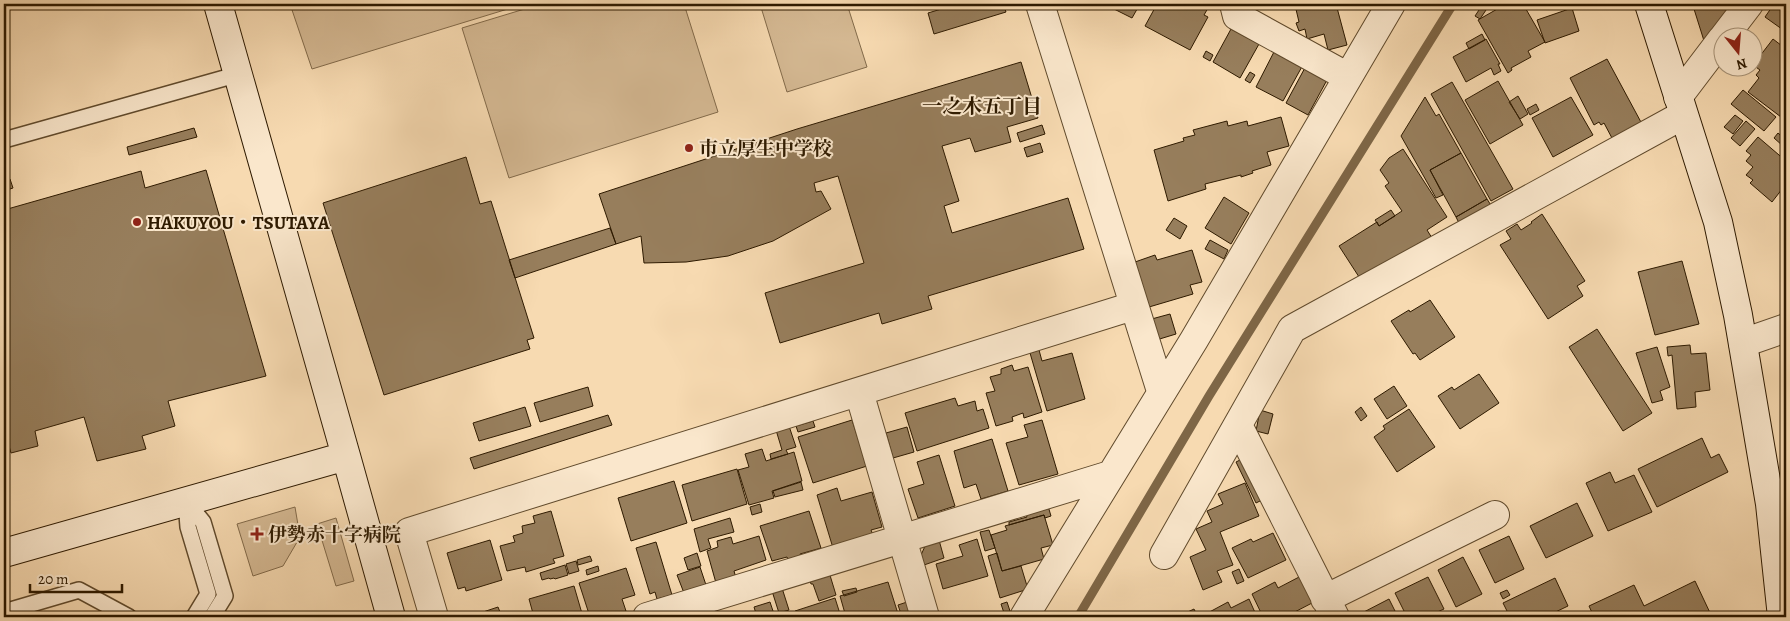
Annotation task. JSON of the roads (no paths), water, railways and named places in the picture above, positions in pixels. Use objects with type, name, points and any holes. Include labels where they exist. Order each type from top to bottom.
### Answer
[{"type":"street","points":[[218,4],[390,617]]},
{"type":"street","points":[[1040,4],[1161,391]]},
{"type":"street","points":[[1234,4],[1237,16],[1348,77]]},
{"type":"street","points":[[1024,617],[1194,340],[1391,4]]},
{"type":"street","points":[[1649,4],[1718,222],[1744,343],[1770,504],[1782,617]]},
{"type":"street","points":[[1731,28],[1749,4]]},
{"type":"street","points":[[1164,555],[1292,329],[1681,106],[1712,56]]},
{"type":"street","points":[[434,617],[409,532],[1133,306]]},
{"type":"street","points":[[1744,343],[1786,328]]},
{"type":"street","points":[[858,392],[925,617]]},
{"type":"street","points":[[1238,425],[1330,608],[1496,515]]},
{"type":"street","points":[[4,553],[346,456]]},
{"type":"street","points":[[647,617],[1110,475]]},
{"type":"lane","points":[[4,140],[238,74]]},
{"type":"lane","points":[[186,501],[188,527],[208,594],[194,617]]},
{"type":"lane","points":[[186,501],[203,522],[225,596],[212,617]]},
{"type":"lane","points":[[4,612],[79,590],[113,612],[130,617]]},
{"type":"waterway","points":[[1078,617],[1209,396],[1453,4]]},
{"type":"place","name":"市立厚生中学校","points":[[689,148]]},
{"type":"place","name":"HAKUYOU・TSUTAYA","points":[[137,222]]},
{"type":"place","name":"伊勢赤十字病院","points":[[257,534]]},
{"type":"district","name":"一之木五丁目","points":[[982,106]]}]
